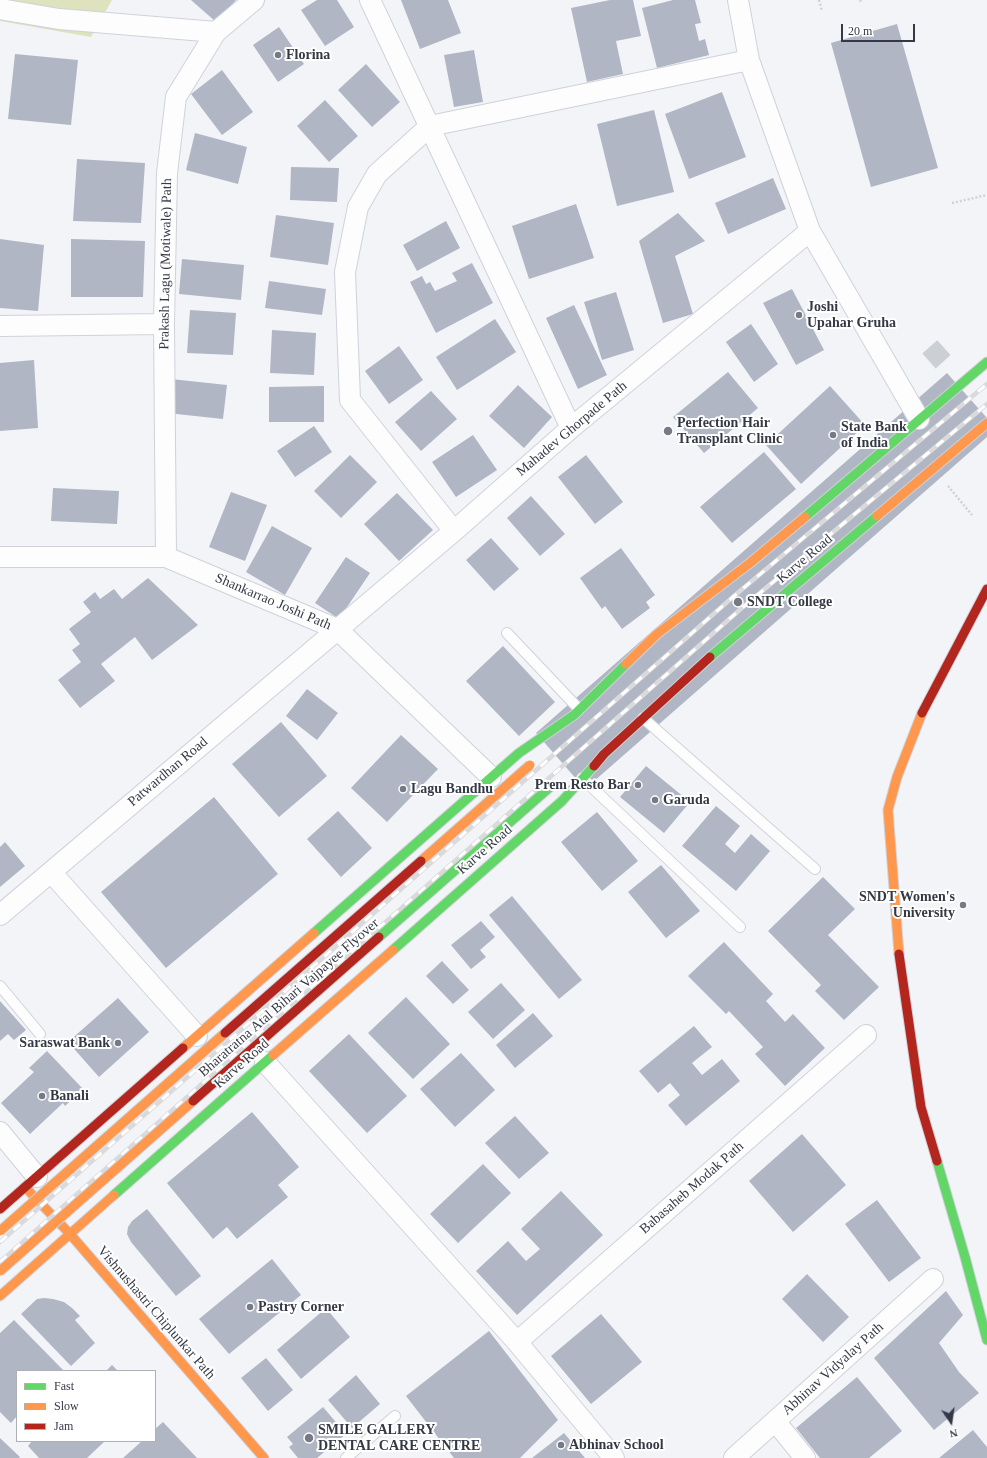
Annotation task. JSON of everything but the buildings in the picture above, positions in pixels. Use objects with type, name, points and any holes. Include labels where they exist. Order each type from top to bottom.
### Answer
[{"type":"main road","points":[[549,743],[576,712],[658,634],[750,563],[987,362]]},
{"type":"main road","name":"Karve Road","points":[[0,1296],[562,801],[580,774],[604,754],[695,670],[987,423]]},
{"type":"main road","points":[[987,589],[923,709],[897,777],[888,810],[899,954],[921,1107],[965,1257],[987,1340]]},
{"type":"main road","points":[[0,1209],[491,777],[519,753],[576,712]]},
{"type":"main road","name":"Bharatratna Atal Bihari Vajpayee Flyover","points":[[0,1231],[532,762]]},
{"type":"main road","name":"Bharatratna Atal Bihari Vajpayee Flyover","points":[[0,1271],[553,785]]},
{"type":"main road","name":"Vishnushastri Chiplunkar Path","points":[[31,1182],[70,1234],[264,1458]]},
{"type":"street","name":"Prakash Lagu (Motiwale) Path","points":[[166,557],[164,324],[167,173],[176,97],[216,32],[254,0]]},
{"type":"street","points":[[370,0],[571,428]]},
{"type":"street","points":[[738,0],[749,60],[810,231],[919,419]]},
{"type":"street","points":[[0,9],[59,19],[216,32]]},
{"type":"street","points":[[454,531],[350,400],[345,272],[358,207],[377,174],[430,126],[749,60]]},
{"type":"street","name":"Mahadev Ghorpade Path","points":[[336,629],[454,531],[571,428],[810,231]]},
{"type":"street","points":[[0,326],[164,324]]},
{"type":"street","name":"Shankarrao Joshi Path","points":[[0,557],[166,557],[336,629],[491,777]]},
{"type":"street","name":"Patwardhan Road","points":[[0,915],[336,629]]},
{"type":"street","points":[[51,872],[197,1036]]},
{"type":"street","name":"Babasaheb Modak Path","points":[[517,1342],[866,1035]]},
{"type":"street","points":[[265,1062],[517,1342],[614,1458]]},
{"type":"street","points":[[0,1132],[31,1182]]},
{"type":"street","name":"Abhinav Vidyalay Path","points":[[734,1458],[933,1279]]},
{"type":"street","points":[[775,1421],[805,1458]]},
{"type":"lane","points":[[507,633],[576,712]]},
{"type":"lane","points":[[643,718],[815,869]]},
{"type":"lane","points":[[580,774],[740,927]]},
{"type":"lane","points":[[0,986],[40,1034]]},
{"type":"lane","points":[[346,1458],[395,1416]]},
{"type":"path","points":[[819,0],[822,11]]},
{"type":"path","points":[[952,203],[987,195]]},
{"type":"path","points":[[934,468],[972,515]]},
{"type":"green space","points":[[0,0],[112,0],[91,37],[0,21]]},
{"type":"tunnel","points":[[929,361],[948,344]]},
{"type":"railway","points":[[0,1242],[734,596],[987,384]]},
{"type":"railway","points":[[0,1262],[743,607],[987,404]]},
{"type":"traffic: fast","points":[[805,517],[987,362]]},
{"type":"traffic: fast","points":[[710,657],[877,516]]},
{"type":"traffic: fast","points":[[314,933],[519,753],[574,715],[626,664]]},
{"type":"traffic: fast","points":[[393,950],[562,801],[594,766]]},
{"type":"traffic: fast","points":[[379,937],[550,787]]},
{"type":"traffic: fast","points":[[114,1195],[273,1055]]},
{"type":"traffic: fast","points":[[937,1161],[987,1340]]},
{"type":"traffic: slow","points":[[877,516],[987,423]]},
{"type":"traffic: slow","points":[[626,664],[657,634],[750,563],[805,517]]},
{"type":"traffic: slow","points":[[899,954],[888,810],[897,777],[922,713]]},
{"type":"traffic: slow","points":[[421,861],[530,765]]},
{"type":"traffic: slow","points":[[183,1048],[314,933]]},
{"type":"traffic: slow","points":[[273,1055],[393,950]]},
{"type":"traffic: slow","points":[[0,1231],[225,1033]]},
{"type":"traffic: slow","points":[[0,1271],[193,1101]]},
{"type":"traffic: slow","points":[[25,1187],[70,1234],[264,1458]]},
{"type":"traffic: slow","points":[[0,1296],[114,1195]]},
{"type":"traffic: jam","points":[[922,713],[987,589]]},
{"type":"traffic: jam","points":[[594,766],[604,754],[710,657]]},
{"type":"traffic: jam","points":[[225,1033],[421,861]]},
{"type":"traffic: jam","points":[[193,1101],[379,937]]},
{"type":"traffic: jam","points":[[899,954],[921,1107],[937,1161]]},
{"type":"traffic: jam","points":[[0,1209],[183,1048]]},
{"type":"place","name":"Florina","points":[[278,55]]},
{"type":"place","name":"Joshi Upahar Gruha","points":[[799,315]]},
{"type":"place","name":"Perfection Hair Transplant Clinic","points":[[668,431]]},
{"type":"place","name":"State Bank of India","points":[[833,435]]},
{"type":"place","name":"SNDT College","points":[[738,602]]},
{"type":"place","name":"Prem Resto Bar","points":[[638,785]]},
{"type":"place","name":"Lagu Bandhu","points":[[403,789]]},
{"type":"place","name":"Garuda","points":[[655,800]]},
{"type":"place","name":"SNDT Women's University","points":[[963,905]]},
{"type":"place","name":"Saraswat Bank","points":[[118,1043]]},
{"type":"place","name":"Banali","points":[[42,1096]]},
{"type":"place","name":"Pastry Corner","points":[[250,1307]]},
{"type":"place","name":"SMILE GALLERY DENTAL CARE CENTRE","points":[[309,1438]]},
{"type":"place","name":"Abhinav School","points":[[561,1445]]}]
